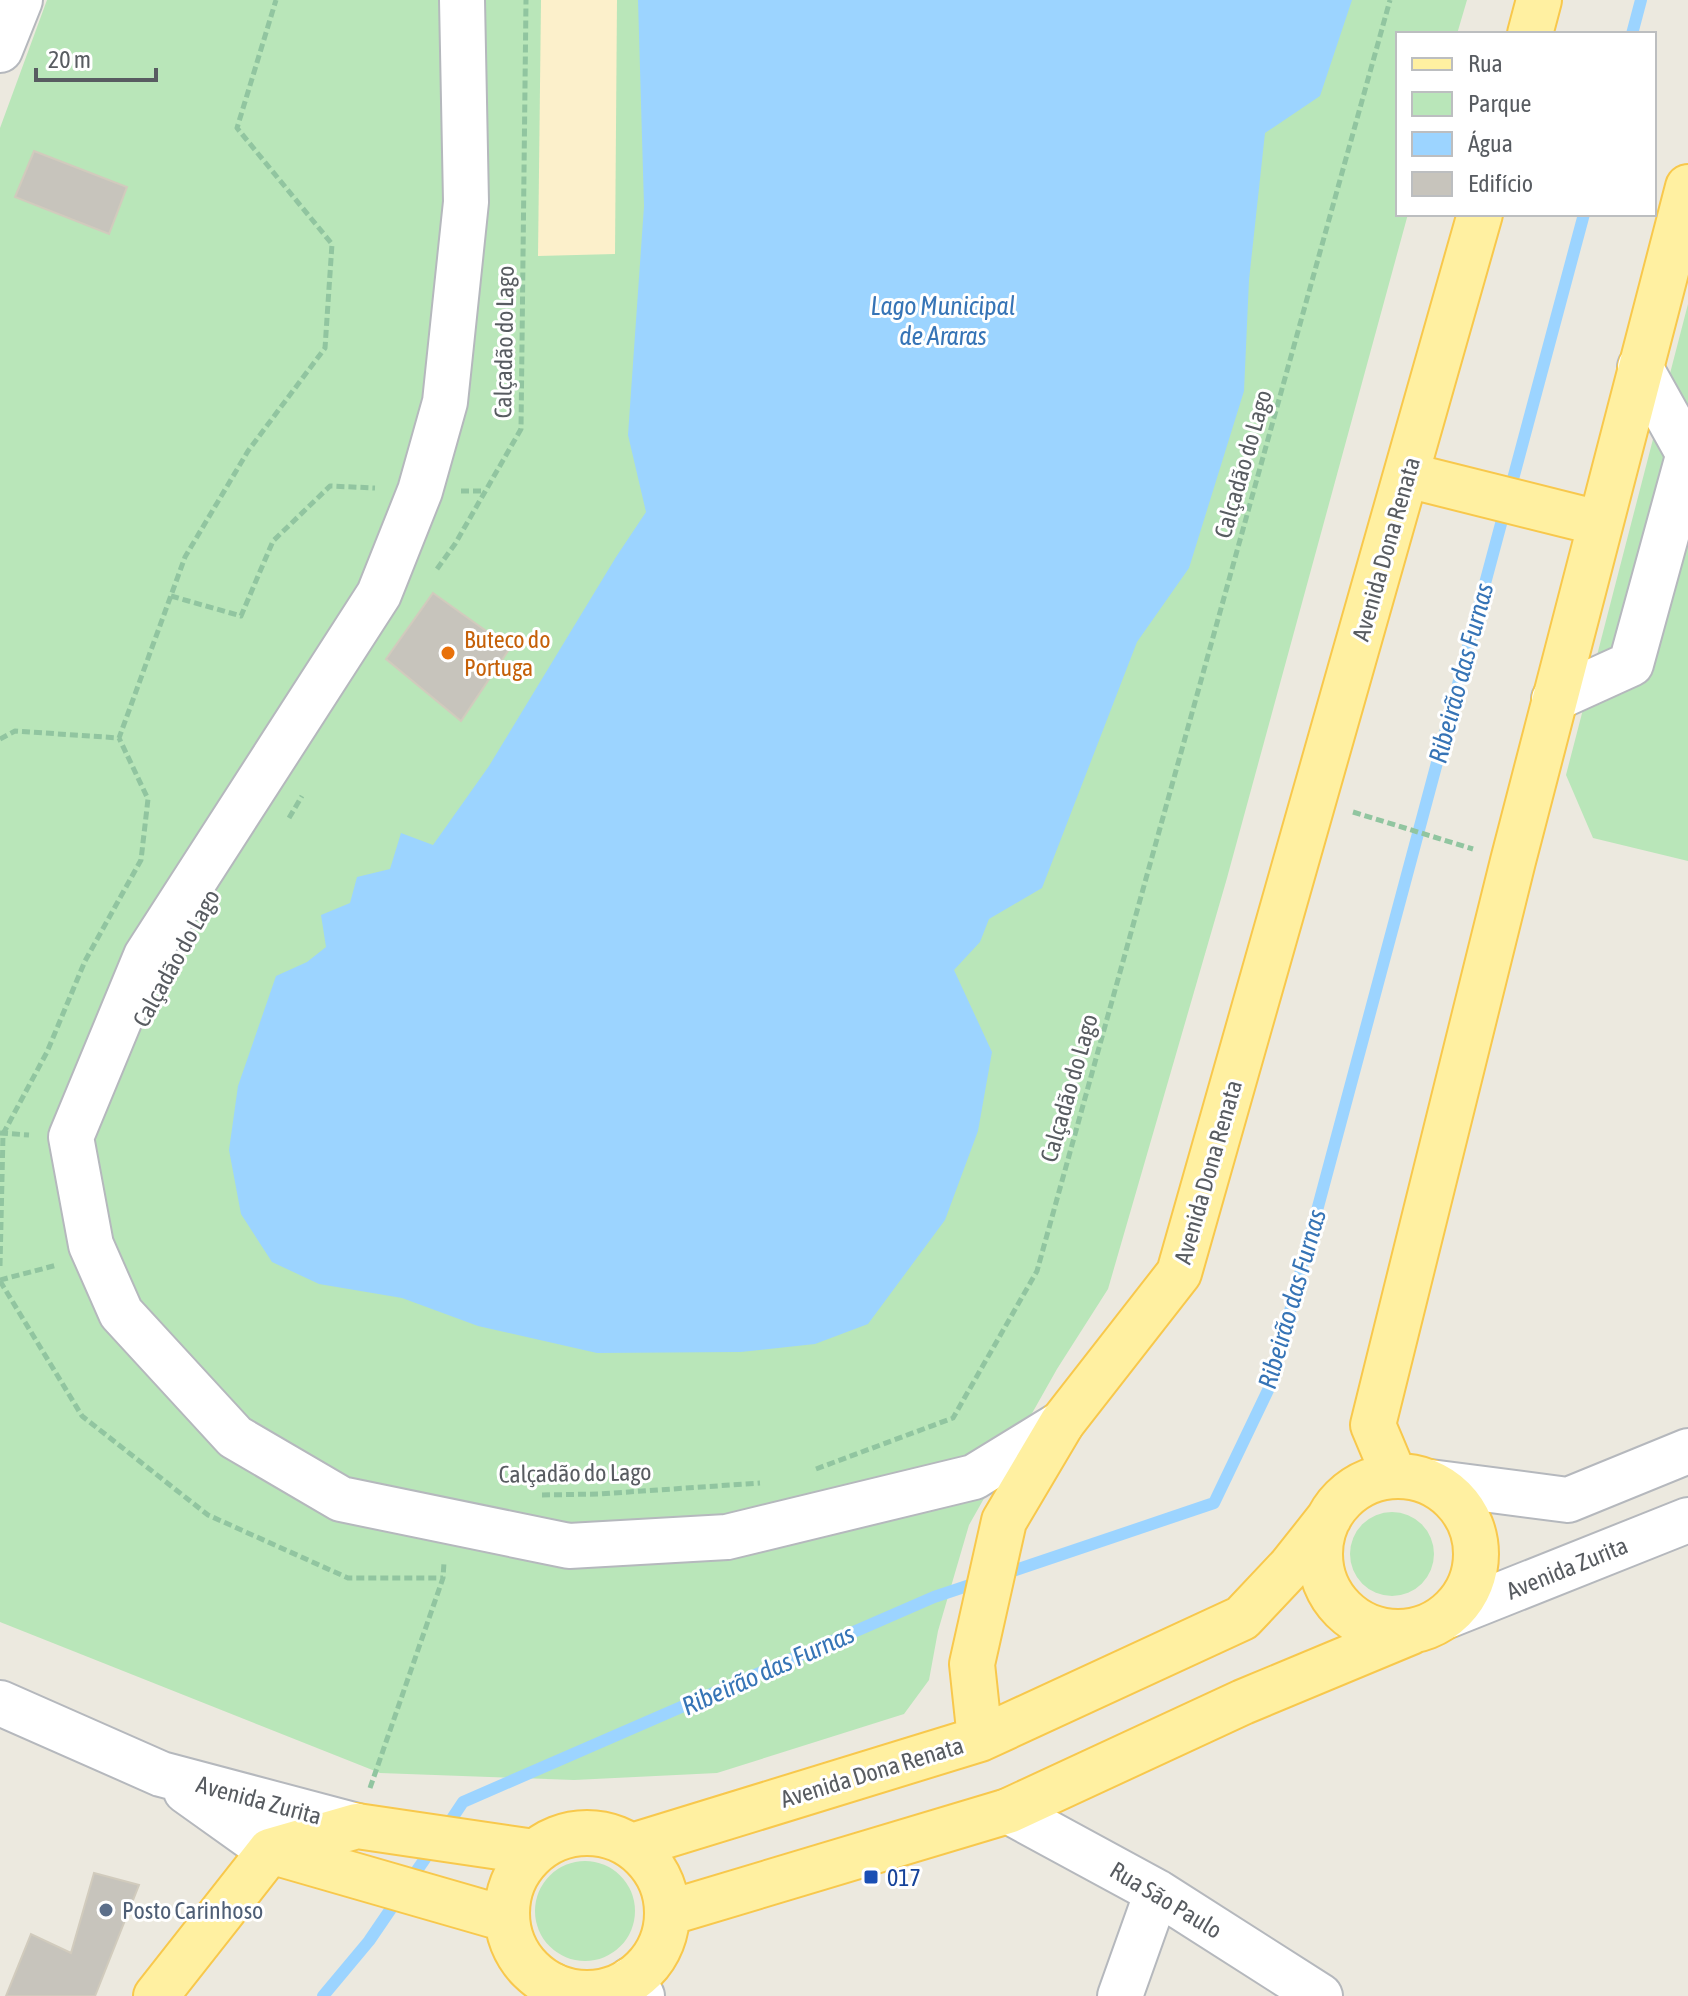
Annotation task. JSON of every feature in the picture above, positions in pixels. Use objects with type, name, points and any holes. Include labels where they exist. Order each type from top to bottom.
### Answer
[{"type":"main road","points":[[1531,32],[1539,0]]},
{"type":"main road","points":[[1412,1479],[1373,1425],[1599,523],[1685,212]]},
{"type":"main road","name":"Avenida Dona Renata","points":[[632,1846],[980,1739],[972,1664],[1004,1521],[1062,1423],[1179,1273],[1479,216]]},
{"type":"main road","points":[[1407,475],[1599,523]]},
{"type":"main road","points":[[668,1913],[1008,1811],[1243,1702],[1429,1624],[1464,1596],[1475,1571],[1476,1544],[1469,1519],[1453,1497],[1412,1479],[1374,1479],[1340,1501],[1291,1566],[1242,1618],[980,1739]]},
{"type":"main road","points":[[1329,1518],[1321,1542],[1321,1567],[1328,1590],[1343,1611],[1362,1625],[1386,1632],[1429,1624]]},
{"type":"main road","points":[[156,1996],[270,1851],[357,1826],[534,1852]]},
{"type":"main road","points":[[582,1832],[608,1835],[632,1846],[651,1864],[663,1888],[668,1913],[663,1940],[636,1988],[579,1994],[539,1988],[518,1956],[506,1919],[508,1894],[517,1871],[534,1852],[556,1838],[582,1832]]},
{"type":"main road","points":[[270,1851],[506,1919]]},
{"type":"street","points":[[0,50],[20,0]]},
{"type":"street","points":[[462,0],[466,202],[445,402],[420,491],[379,594],[146,956],[71,1137],[91,1245],[121,1313],[235,1437],[341,1499],[569,1546],[727,1537],[974,1477],[1062,1423]]},
{"type":"street","points":[[1554,699],[1631,664],[1688,455],[1640,367]]},
{"type":"street","points":[[1412,1479],[1568,1500],[1688,1451]]},
{"type":"street","name":"Avenida Zurita","points":[[1429,1624],[1688,1520]]},
{"type":"street","name":"Avenida Zurita","points":[[0,1703],[161,1774],[357,1826]]},
{"type":"street","name":"Avenida Zurita","points":[[161,1774],[270,1851]]},
{"type":"street","name":"Rua São Paulo","points":[[1008,1811],[1157,1892],[1320,1996]]},
{"type":"street","points":[[1120,1996],[1157,1892]]},
{"type":"path","points":[[0,1266],[3,1134],[47,1052],[85,961],[141,860],[148,799],[119,738],[185,557],[248,451],[325,348],[332,244],[237,128],[276,0]]},
{"type":"path","name":"Calçadão do Lago","points":[[436,570],[521,429],[526,0]]},
{"type":"path","name":"Calçadão do Lago","points":[[811,1471],[953,1418],[1037,1271],[1390,0]]},
{"type":"path","points":[[171,596],[241,616],[273,541],[330,486],[485,491]]},
{"type":"path","points":[[0,739],[15,731],[119,738]]},
{"type":"path","points":[[289,819],[303,793]]},
{"type":"path","points":[[1376,819],[1471,848]]},
{"type":"path","points":[[0,1281],[82,1416],[208,1515],[348,1578],[443,1578]]},
{"type":"path","name":"Calçadão do Lago","points":[[538,1495],[599,1494],[768,1482]]},
{"type":"path","points":[[357,1826],[443,1578],[449,1521]]},
{"type":"green space","points":[[47,0],[1467,0],[1458,32],[1396,32],[1396,216],[1407,216],[1227,878],[1108,1289],[1057,1369],[969,1525],[938,1631],[929,1680],[904,1714],[717,1773],[574,1780],[380,1773],[0,1622],[0,128]]},
{"type":"green space","points":[[1688,304],[1688,861],[1593,838],[1566,775]]},
{"type":"green space","points":[[1392,1512],[1415,1519],[1427,1531],[1434,1554],[1427,1577],[1415,1589],[1392,1596],[1369,1589],[1357,1577],[1350,1554],[1357,1531],[1369,1519]]},
{"type":"green space","points":[[585,1861],[604,1865],[620,1876],[631,1892],[635,1911],[631,1930],[620,1946],[604,1957],[585,1961],[566,1957],[550,1946],[539,1930],[535,1911],[539,1892],[550,1876],[566,1865]]},
{"type":"sand","points":[[541,0],[617,0],[615,254],[538,256]]},
{"type":"water","name":"Lago Municipal de Araras","points":[[638,0],[1352,0],[1320,96],[1265,133],[1249,280],[1244,391],[1189,568],[1137,642],[1042,888],[989,919],[980,942],[954,970],[992,1052],[978,1131],[945,1220],[868,1324],[815,1344],[741,1352],[597,1353],[478,1326],[402,1298],[319,1284],[272,1262],[241,1214],[229,1150],[238,1086],[276,976],[307,962],[326,947],[321,915],[350,903],[357,877],[390,869],[401,833],[433,845],[489,766],[646,512],[628,435],[644,206]]},
{"type":"building","points":[[34,151],[127,187],[109,234],[15,197]]},
{"type":"building","name":"Buteco do Portuga","points":[[433,593],[510,648],[461,721],[386,659]]},
{"type":"building","name":"Posto Carinhoso","points":[[94,1873],[139,1885],[95,1996],[6,1996],[31,1934],[71,1953]]},
{"type":"waterway","name":"Ribeirão das Furnas","points":[[1633,32],[1641,0]]},
{"type":"waterway","name":"Ribeirão das Furnas","points":[[1001,1575],[1214,1503],[1270,1386],[1583,216]]},
{"type":"waterway","name":"Ribeirão das Furnas","points":[[445,1829],[463,1802],[934,1597],[979,1582]]},
{"type":"waterway","name":"Ribeirão das Furnas","points":[[409,1882],[433,1847]]},
{"type":"waterway","name":"Ribeirão das Furnas","points":[[323,1996],[369,1941],[399,1897]]},
{"type":"place","name":"Buteco do Portuga","points":[[448,653]]},
{"type":"place","name":"017","points":[[871,1877]]},
{"type":"place","name":"Posto Carinhoso","points":[[106,1910]]}]
